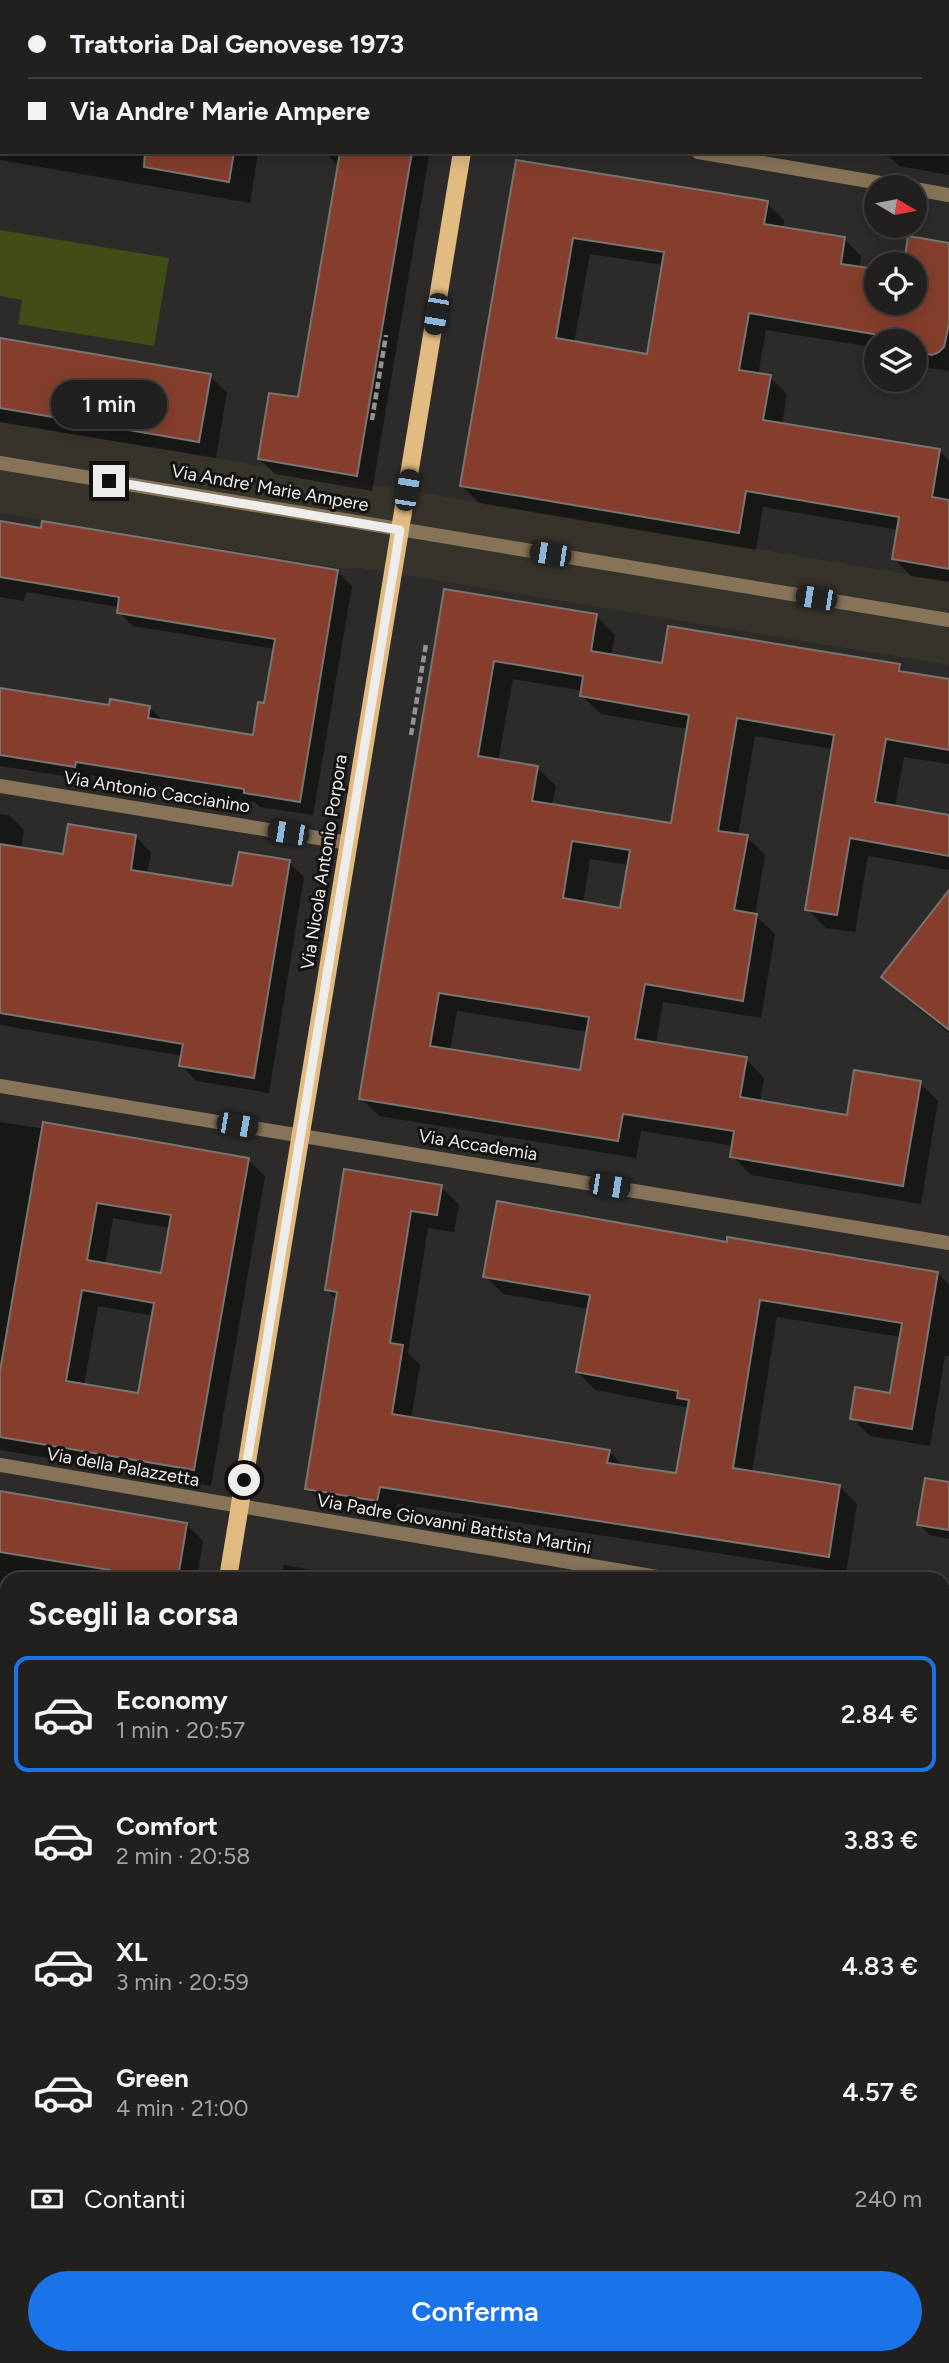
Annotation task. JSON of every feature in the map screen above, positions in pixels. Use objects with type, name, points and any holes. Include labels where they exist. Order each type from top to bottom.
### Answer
[{"type":"main road","name":"Via Nicola Antonio Porpora","points":[[229,1572],[463,154]]},
{"type":"street","points":[[710,154],[864,180]]},
{"type":"street","points":[[928,191],[949,195]]},
{"type":"street","name":"Via Andre' Marie Ampere","points":[[0,463],[949,620]]},
{"type":"street","name":"Via Antonio Caccianino","points":[[0,786],[349,843]]},
{"type":"street","name":"Via Accademia","points":[[0,1086],[949,1242]]},
{"type":"street","name":"Via della Palazzetta","points":[[0,1465],[240,1506]]},
{"type":"street","name":"Via Padre Giovanni Battista Martini","points":[[240,1506],[628,1572]]},
{"type":"path","points":[[372,420],[386,335]]},
{"type":"path","points":[[411,735],[426,644]]},
{"type":"shaded area","points":[[0,422],[949,581],[949,665],[361,568],[346,569],[0,513]]},
{"type":"green space","points":[[0,230],[169,258],[154,346],[18,324],[22,300],[0,296]]},
{"type":"building","points":[[145,154],[234,154],[229,182],[144,167]]},
{"type":"building","points":[[340,154],[412,154],[357,476],[258,459],[269,393],[298,397]]},
{"type":"building","points":[[516,160],[768,201],[764,224],[845,237],[841,264],[864,267],[864,315],[927,315],[927,252],[906,252],[908,238],[949,243],[949,324],[944,347],[939,352],[927,354],[927,329],[864,329],[864,332],[749,313],[739,370],[771,375],[763,420],[940,449],[932,497],[949,500],[949,569],[892,559],[899,517],[746,491],[739,533],[460,486]],"holes":[[[573,238],[664,252],[647,354],[556,338]]]},
{"type":"building","points":[[0,338],[211,374],[199,442],[0,408]]},
{"type":"building","points":[[0,521],[41,528],[42,521],[338,570],[300,802],[244,793],[244,789],[76,762],[75,767],[0,755],[0,688],[109,705],[110,699],[150,706],[148,718],[253,735],[258,702],[264,703],[275,639],[117,613],[119,597],[0,577]]},
{"type":"building","points":[[444,589],[597,614],[591,651],[662,663],[668,626],[900,664],[899,671],[949,679],[949,750],[886,739],[875,802],[949,815],[949,856],[850,838],[837,915],[805,910],[834,735],[737,718],[718,831],[748,835],[734,910],[757,914],[743,1001],[645,984],[635,1039],[747,1057],[740,1097],[847,1115],[854,1070],[921,1081],[903,1186],[730,1157],[734,1131],[623,1114],[618,1141],[359,1099]],"holes":[[[494,661],[583,676],[580,696],[689,715],[671,823],[532,801],[538,766],[478,756]],[[572,841],[630,850],[620,908],[563,898]],[[439,993],[589,1017],[580,1070],[430,1046]]]},
{"type":"building","points":[[68,824],[136,835],[131,870],[232,886],[239,852],[290,860],[254,1078],[179,1066],[183,1044],[0,1013],[0,844],[63,854]]},
{"type":"building","points":[[949,890],[949,1030],[881,977]]},
{"type":"building","points":[[43,1122],[249,1158],[194,1470],[0,1437],[0,1371]],"holes":[[[97,1203],[171,1215],[161,1273],[87,1260]],[[82,1290],[154,1303],[138,1393],[66,1381]]]},
{"type":"building","points":[[344,1169],[442,1185],[437,1215],[411,1211],[390,1343],[403,1345],[392,1414],[610,1450],[607,1463],[676,1473],[689,1400],[677,1398],[678,1391],[576,1372],[590,1295],[483,1277],[497,1201],[727,1242],[727,1237],[938,1272],[912,1429],[850,1419],[855,1387],[890,1393],[902,1323],[760,1300],[733,1468],[840,1485],[829,1557],[380,1487],[377,1501],[305,1489],[337,1292],[325,1290]]},
{"type":"building","points":[[925,1478],[949,1482],[949,1530],[917,1525]]},
{"type":"building","points":[[0,1491],[187,1523],[179,1572],[110,1572],[0,1552]]},
{"type":"route","points":[[109,481],[400,530],[244,1480]]}]
